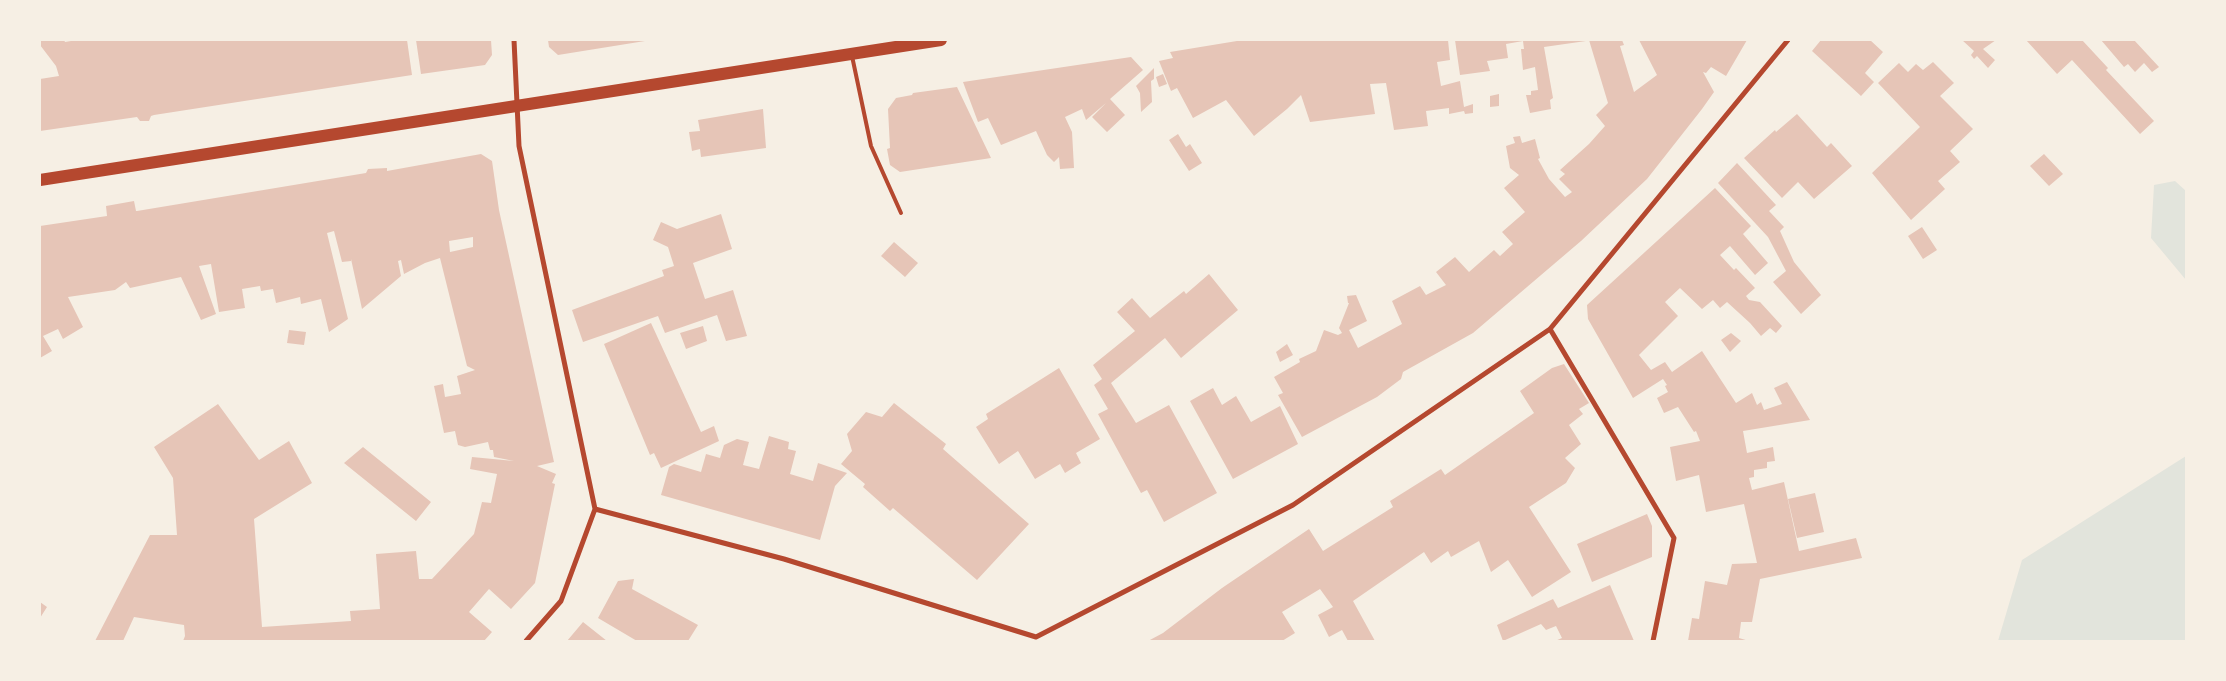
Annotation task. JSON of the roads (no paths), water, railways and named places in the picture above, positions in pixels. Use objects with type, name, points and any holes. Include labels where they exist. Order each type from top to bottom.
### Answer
[{"type":"main road","points":[[40,180],[941,40]]},
{"type":"street","points":[[514,40],[519,146],[595,509],[561,601],[526,641]]},
{"type":"street","points":[[595,509],[784,559],[1038,639],[1294,505],[1550,329],[1788,40]]},
{"type":"street","points":[[1550,329],[1674,538],[1653,641]]},
{"type":"lane","points":[[852,54],[871,146],[901,212]]}]
